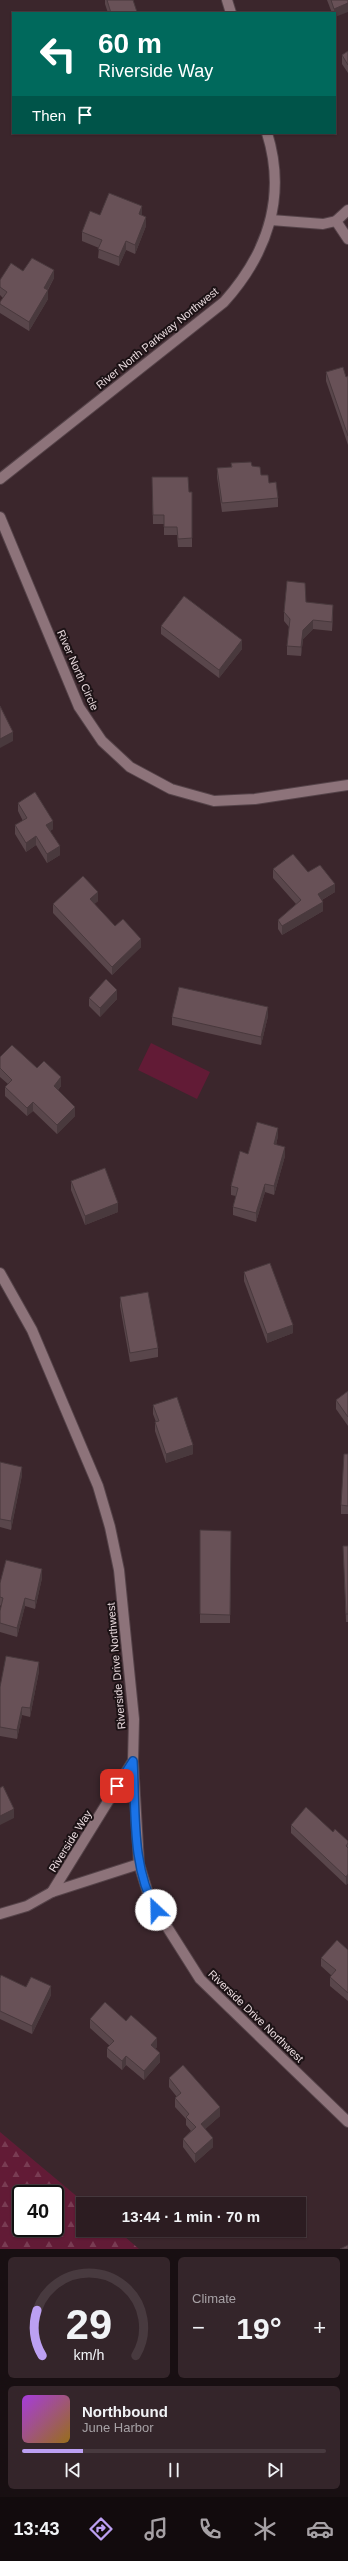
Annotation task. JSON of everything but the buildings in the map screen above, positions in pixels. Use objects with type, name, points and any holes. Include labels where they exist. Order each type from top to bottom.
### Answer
[{"type":"street","points":[[227,0],[231,12]]},
{"type":"street","name":"River North Parkway Northwest","points":[[0,479],[224,302],[254,264],[264,243],[271,220],[275,181],[267,134]]},
{"type":"street","points":[[271,220],[323,224],[336,221],[348,210]]},
{"type":"street","points":[[336,221],[348,240]]},
{"type":"street","name":"River North Circle","points":[[0,517],[79,707],[102,741],[130,767],[171,789],[214,801],[255,799],[348,785]]},
{"type":"street","name":"Riverside Drive Northwest","points":[[0,1273],[32,1330],[98,1486],[110,1527],[120,1570],[129,1656],[134,1719],[133,1761],[140,1864],[150,1900],[200,1979],[348,2122]]},
{"type":"street","name":"Riverside Way","points":[[52,1892],[133,1761]]},
{"type":"street","name":"Riverside Way","points":[[0,1914],[27,1906],[52,1892],[140,1864]]},
{"type":"green space","points":[[151,1043],[210,1072],[197,1099],[138,1070]]},
{"type":"green space","points":[[0,2132],[63,2185],[12,2185],[12,2237],[64,2237],[64,2186],[78,2197],[76,2197],[76,2237],[125,2237],[139,2249],[0,2249]]},
{"type":"route","points":[[117,1786],[133,1761],[140,1864],[150,1900],[156,1910]]}]
